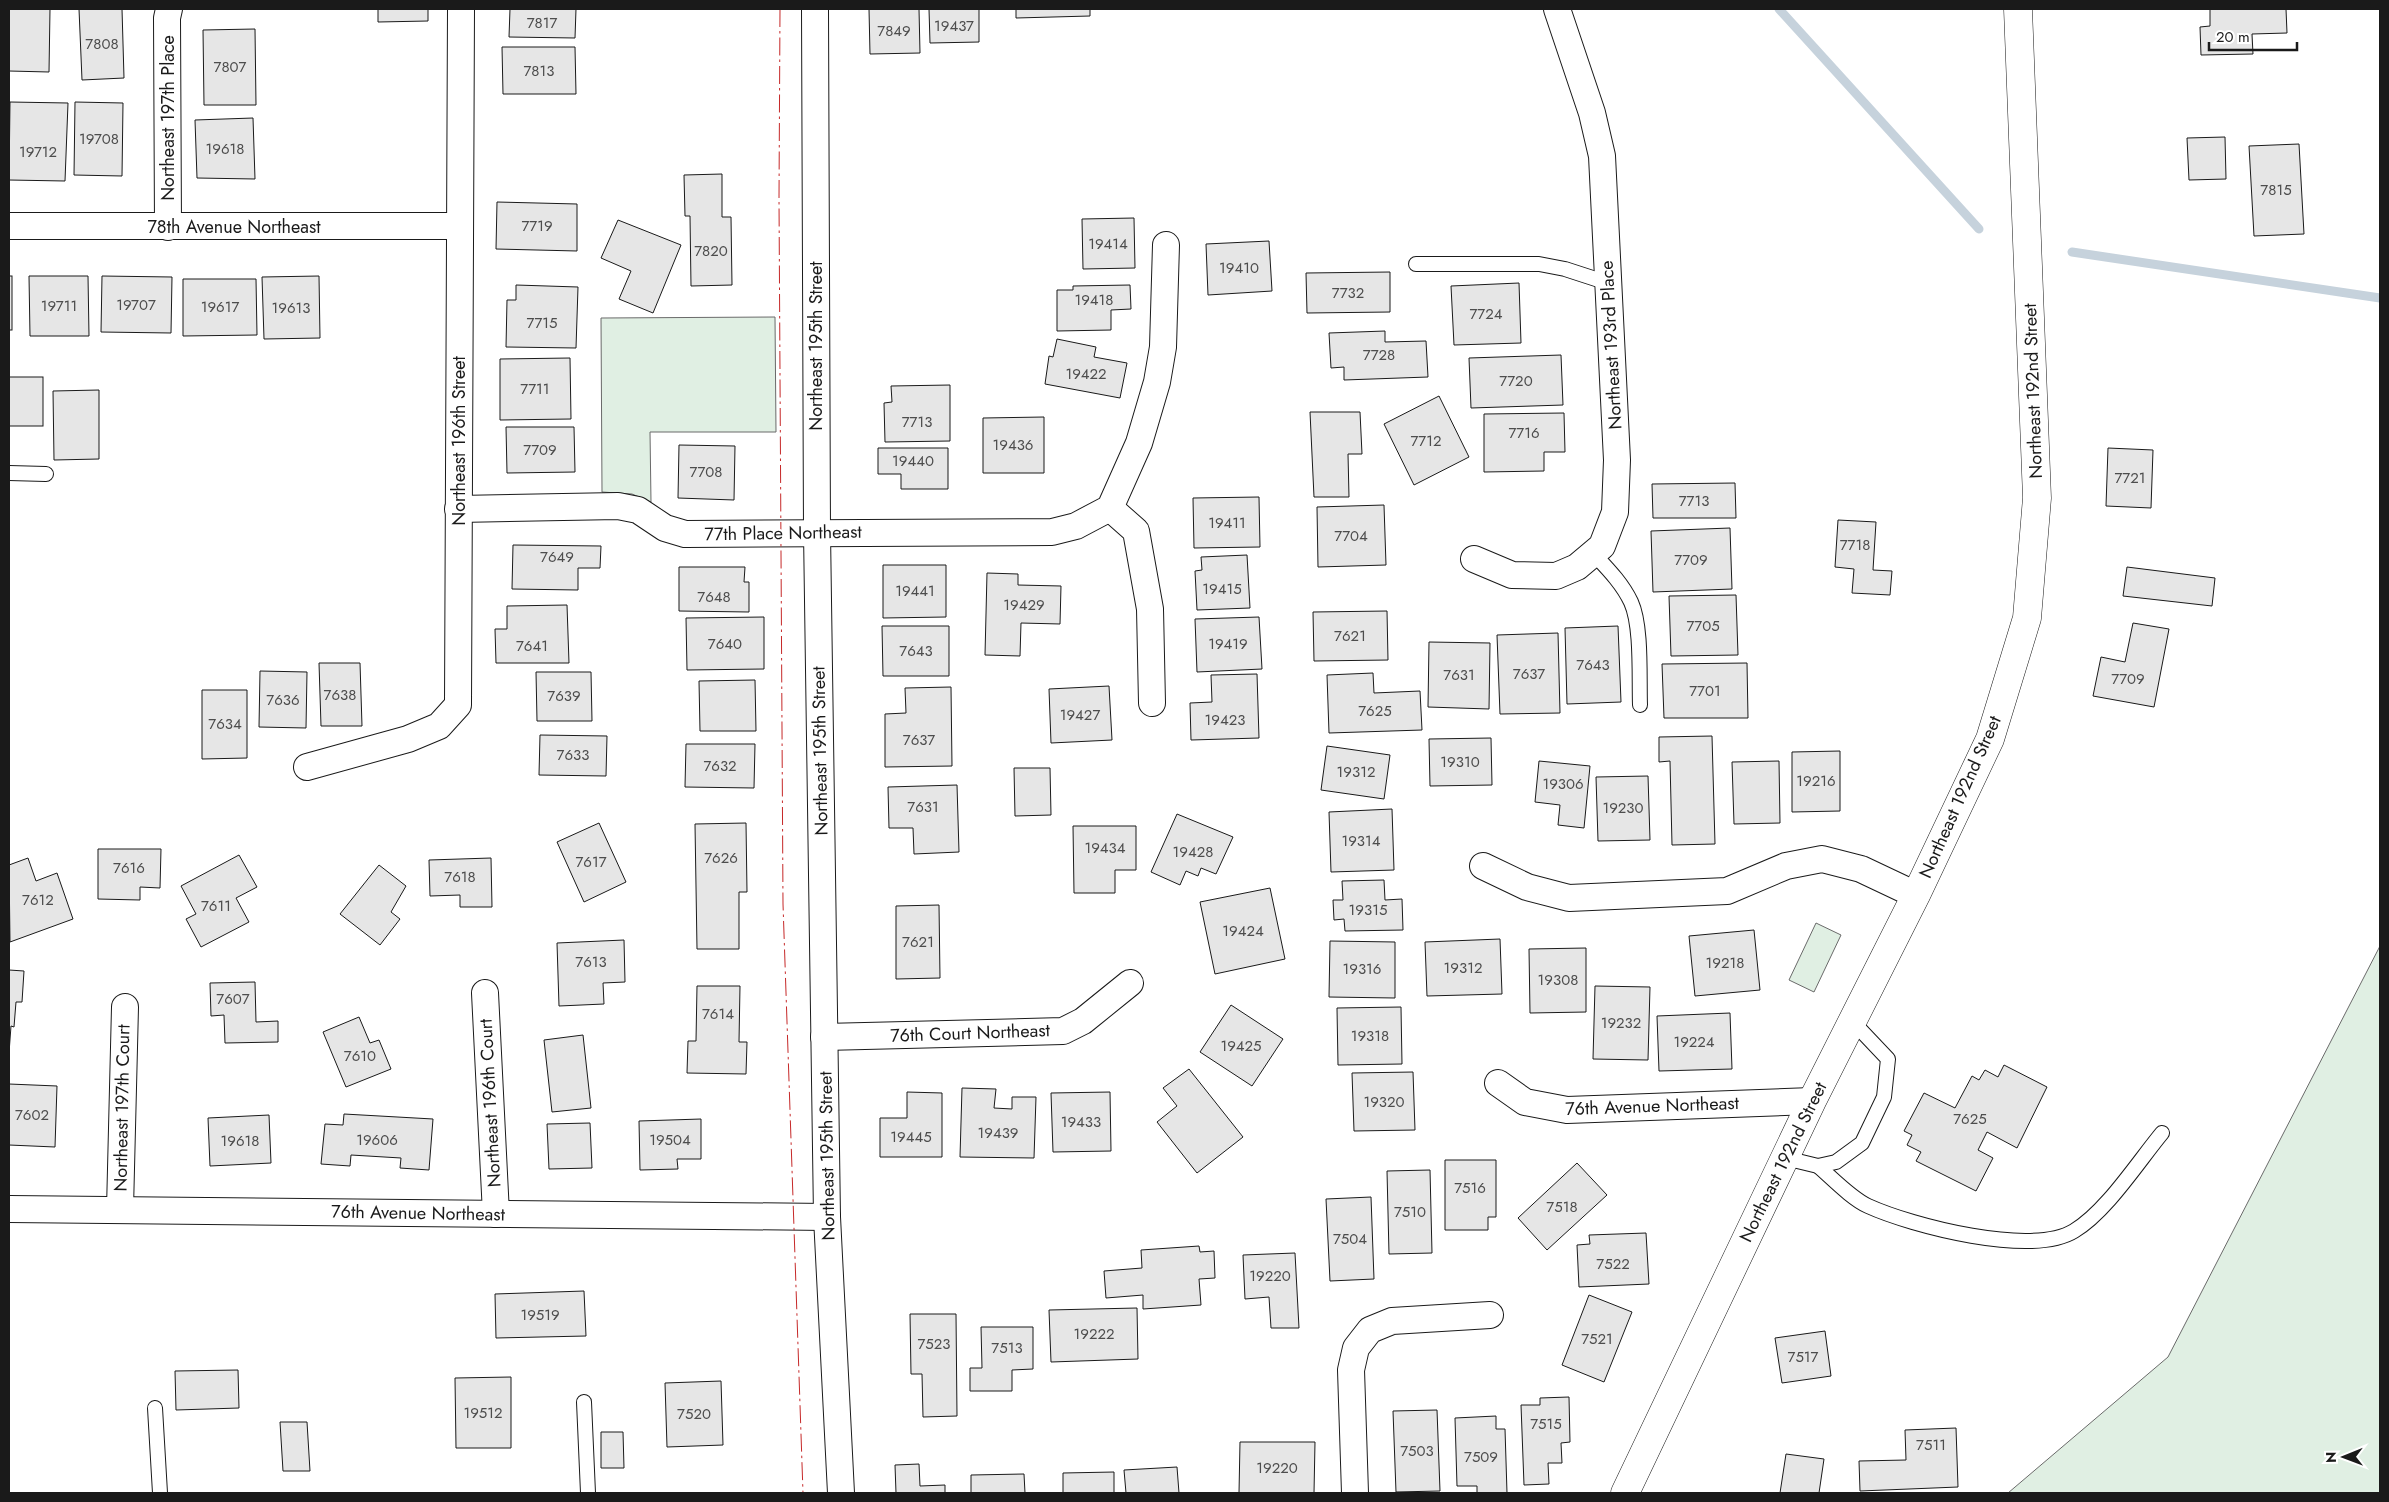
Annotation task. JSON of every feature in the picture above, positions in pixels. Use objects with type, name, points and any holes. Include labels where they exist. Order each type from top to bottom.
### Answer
[{"type":"street","name":"Northeast 197th Place","points":[[168,228],[167,18],[169,9]]},
{"type":"street","name":"Northeast 196th Street","points":[[307,767],[408,739],[439,726],[458,705],[461,9]]},
{"type":"street","name":"Northeast 195th Street","points":[[815,9],[816,532],[827,1217],[841,1493]]},
{"type":"street","name":"Northeast 193rd Place","points":[[1474,559],[1512,575],[1556,576],[1577,567],[1602,546],[1615,512],[1617,460],[1602,156],[1592,113],[1557,9]]},
{"type":"street","name":"Northeast 192nd Street","points":[[1625,1493],[1812,1101],[1916,895],[1990,739],[2027,618],[2037,498],[2018,9]]},
{"type":"street","name":"78th Avenue Northeast","points":[[9,226],[168,228],[459,226]]},
{"type":"street","points":[[1152,703],[1150,609],[1136,531],[1110,508],[1139,443],[1157,382],[1163,347],[1166,246]]},
{"type":"street","name":"77th Place Northeast","points":[[458,509],[618,506],[638,510],[665,528],[685,534],[1052,532],[1076,526],[1110,508]]},
{"type":"street","points":[[1483,866],[1527,887],[1569,898],[1727,892],[1786,866],[1822,859],[1861,870],[1916,895]]},
{"type":"street","name":"76th Court Northeast","points":[[824,1038],[1063,1031],[1083,1020],[1130,983]]},
{"type":"street","name":"Northeast 196th Court","points":[[485,993],[496,1214]]},
{"type":"street","name":"Northeast 197th Court","points":[[120,1209],[125,1007]]},
{"type":"street","name":"76th Avenue Northeast","points":[[1498,1084],[1525,1102],[1567,1110],[1812,1101]]},
{"type":"street","name":"76th Avenue Northeast","points":[[9,1209],[827,1217]]},
{"type":"street","points":[[1355,1493],[1351,1370],[1356,1348],[1370,1330],[1392,1321],[1490,1315]]},
{"type":"lane","points":[[1416,264],[1539,264],[1565,269],[1608,283]]},
{"type":"lane","points":[[9,473],[46,474]]},
{"type":"lane","points":[[1593,553],[1611,573],[1631,604],[1636,620],[1640,705]]},
{"type":"lane","points":[[1818,1166],[1836,1162],[1862,1143],[1884,1097],[1888,1059],[1852,1021]]},
{"type":"lane","points":[[1785,1158],[1818,1166],[1867,1206],[1924,1226],[1989,1238],[2016,1240],[2056,1239],[2074,1232],[2098,1212],[2162,1133]]},
{"type":"lane","points":[[584,1402],[588,1493]]},
{"type":"lane","points":[[155,1408],[160,1493]]},
{"type":"green space","points":[[775,317],[776,432],[650,432],[651,502],[632,494],[602,492],[601,318]]},
{"type":"green space","points":[[1816,923],[1841,935],[1814,992],[1789,980]]},
{"type":"green space","points":[[2380,946],[2380,1493],[2008,1493],[2168,1357]]},
{"type":"building","points":[[9,9],[50,9],[49,72],[9,71]]},
{"type":"building","points":[[79,9],[122,9],[124,78],[82,80]]},
{"type":"building","points":[[378,9],[428,9],[428,21],[378,22]]},
{"type":"building","points":[[510,9],[576,9],[575,38],[509,37]]},
{"type":"building","points":[[869,9],[919,9],[920,53],[870,54]]},
{"type":"building","points":[[929,9],[979,9],[979,42],[930,43]]},
{"type":"building","points":[[1016,9],[1090,9],[1090,16],[1016,18]]},
{"type":"building","points":[[2210,9],[2286,9],[2287,33],[2252,34],[2253,54],[2201,55],[2200,27],[2210,26]]},
{"type":"building","points":[[255,29],[256,105],[204,105],[203,30]]},
{"type":"building","points":[[502,47],[575,47],[576,94],[503,94]]},
{"type":"building","points":[[10,102],[68,103],[65,181],[9,180]]},
{"type":"building","points":[[75,102],[123,103],[122,176],[74,175]]},
{"type":"building","points":[[253,118],[255,179],[197,178],[195,120]]},
{"type":"building","points":[[2225,137],[2226,179],[2189,180],[2187,138]]},
{"type":"building","points":[[2299,144],[2304,234],[2254,236],[2249,146]]},
{"type":"building","points":[[722,174],[722,217],[731,217],[732,285],[691,286],[690,216],[685,216],[684,175]]},
{"type":"building","points":[[497,202],[577,204],[577,251],[496,249]]},
{"type":"building","points":[[1134,218],[1135,268],[1083,269],[1082,219]]},
{"type":"building","points":[[618,220],[681,245],[653,313],[619,299],[631,271],[601,258]]},
{"type":"building","points":[[1269,241],[1272,291],[1208,295],[1206,244]]},
{"type":"building","points":[[1390,272],[1390,312],[1307,313],[1306,273]]},
{"type":"building","points":[[9,276],[12,276],[12,330],[9,330]]},
{"type":"building","points":[[29,276],[88,276],[89,336],[30,336]]},
{"type":"building","points":[[102,276],[172,277],[171,333],[101,332]]},
{"type":"building","points":[[319,276],[320,338],[264,339],[262,277]]},
{"type":"building","points":[[183,279],[256,279],[257,335],[183,336]]},
{"type":"building","points":[[1519,283],[1521,343],[1454,345],[1451,286]]},
{"type":"building","points":[[516,285],[578,287],[576,348],[506,347],[507,300],[516,300]]},
{"type":"building","points":[[1130,285],[1131,309],[1111,310],[1111,330],[1057,331],[1057,290],[1073,290],[1073,286]]},
{"type":"building","points":[[1385,331],[1385,342],[1426,341],[1428,377],[1344,380],[1344,367],[1331,368],[1329,333]]},
{"type":"building","points":[[1057,339],[1096,347],[1094,357],[1127,363],[1120,398],[1045,384],[1049,356],[1053,357]]},
{"type":"building","points":[[1561,355],[1563,405],[1471,408],[1469,358]]},
{"type":"building","points":[[570,358],[571,419],[500,420],[500,359]]},
{"type":"building","points":[[9,377],[43,377],[43,426],[9,426]]},
{"type":"building","points":[[950,385],[950,441],[885,442],[884,403],[892,402],[891,386]]},
{"type":"building","points":[[99,390],[99,459],[54,460],[53,391]]},
{"type":"building","points":[[1439,396],[1469,457],[1414,485],[1384,424]]},
{"type":"building","points":[[1310,412],[1360,412],[1362,454],[1348,454],[1349,497],[1314,497]]},
{"type":"building","points":[[1564,413],[1565,452],[1544,452],[1544,471],[1484,472],[1484,414]]},
{"type":"building","points":[[1044,417],[1044,473],[983,473],[983,418]]},
{"type":"building","points":[[506,427],[574,427],[575,472],[507,473]]},
{"type":"building","points":[[679,445],[735,446],[734,500],[678,498]]},
{"type":"building","points":[[878,448],[948,448],[948,489],[901,489],[901,474],[878,474]]},
{"type":"building","points":[[2108,448],[2153,450],[2151,508],[2106,506]]},
{"type":"building","points":[[1735,483],[1736,518],[1653,518],[1652,484]]},
{"type":"building","points":[[1259,497],[1260,547],[1194,548],[1193,498]]},
{"type":"building","points":[[1384,505],[1386,565],[1318,567],[1317,507]]},
{"type":"building","points":[[1838,520],[1876,522],[1873,570],[1892,571],[1890,595],[1852,593],[1854,569],[1835,567]]},
{"type":"building","points":[[1730,528],[1732,589],[1653,592],[1651,531]]},
{"type":"building","points":[[513,545],[601,546],[600,568],[578,568],[578,590],[512,589]]},
{"type":"building","points":[[1247,555],[1250,608],[1197,610],[1195,571],[1202,570],[1201,557]]},
{"type":"building","points":[[883,565],[946,565],[946,617],[883,618]]},
{"type":"building","points":[[679,567],[745,567],[744,582],[749,582],[749,612],[679,611]]},
{"type":"building","points":[[2127,567],[2215,578],[2212,606],[2123,596]]},
{"type":"building","points":[[987,573],[1018,574],[1018,585],[1061,586],[1060,624],[1021,623],[1020,656],[985,655]]},
{"type":"building","points":[[1736,595],[1738,655],[1671,656],[1669,596]]},
{"type":"building","points":[[567,605],[569,663],[496,663],[495,629],[507,629],[507,606]]},
{"type":"building","points":[[1387,611],[1388,660],[1314,661],[1313,612]]},
{"type":"building","points":[[764,617],[764,669],[687,670],[686,618]]},
{"type":"building","points":[[1259,617],[1262,669],[1197,672],[1195,619]]},
{"type":"building","points":[[2133,623],[2169,629],[2154,707],[2093,696],[2101,657],[2125,662]]},
{"type":"building","points":[[882,626],[949,626],[949,676],[883,676]]},
{"type":"building","points":[[1618,626],[1621,702],[1567,704],[1565,628]]},
{"type":"building","points":[[1558,633],[1560,713],[1500,714],[1497,635]]},
{"type":"building","points":[[1429,642],[1490,643],[1489,709],[1428,707]]},
{"type":"building","points":[[319,663],[360,663],[362,726],[321,726]]},
{"type":"building","points":[[1747,663],[1748,718],[1664,718],[1662,664]]},
{"type":"building","points":[[260,671],[307,672],[306,728],[259,727]]},
{"type":"building","points":[[536,672],[591,672],[592,721],[537,721]]},
{"type":"building","points":[[1373,673],[1374,693],[1420,691],[1422,730],[1329,733],[1327,675]]},
{"type":"building","points":[[1257,674],[1259,738],[1191,740],[1190,703],[1212,702],[1211,675]]},
{"type":"building","points":[[755,680],[756,731],[700,731],[699,681]]},
{"type":"building","points":[[1109,686],[1112,740],[1051,743],[1049,689]]},
{"type":"building","points":[[951,687],[952,766],[885,767],[885,714],[906,713],[905,688]]},
{"type":"building","points":[[202,690],[247,690],[247,758],[202,759]]},
{"type":"building","points":[[540,735],[607,736],[606,776],[539,775]]},
{"type":"building","points":[[1712,736],[1715,844],[1672,845],[1670,761],[1659,762],[1659,737]]},
{"type":"building","points":[[1491,738],[1492,785],[1430,786],[1429,739]]},
{"type":"building","points":[[686,744],[755,744],[754,788],[685,787]]},
{"type":"building","points":[[1327,746],[1390,755],[1384,799],[1321,790]]},
{"type":"building","points":[[1840,751],[1840,811],[1792,812],[1792,752]]},
{"type":"building","points":[[1539,761],[1590,766],[1584,828],[1558,825],[1560,805],[1535,802]]},
{"type":"building","points":[[1779,761],[1780,823],[1734,824],[1732,762]]},
{"type":"building","points":[[1014,768],[1050,768],[1051,815],[1015,816]]},
{"type":"building","points":[[1648,776],[1650,840],[1598,841],[1596,777]]},
{"type":"building","points":[[957,785],[959,852],[914,854],[913,828],[889,828],[888,787]]},
{"type":"building","points":[[1392,809],[1394,870],[1331,872],[1329,812]]},
{"type":"building","points":[[1177,814],[1233,837],[1216,874],[1201,868],[1198,876],[1186,871],[1180,885],[1151,872]]},
{"type":"building","points":[[599,823],[626,882],[584,902],[557,842]]},
{"type":"building","points":[[746,823],[747,892],[739,892],[739,949],[697,949],[695,824]]},
{"type":"building","points":[[1073,826],[1136,826],[1136,870],[1115,870],[1115,893],[1074,893]]},
{"type":"building","points":[[98,849],[161,849],[160,888],[140,887],[140,900],[98,899]]},
{"type":"building","points":[[239,855],[257,887],[236,898],[249,922],[201,947],[186,919],[196,914],[181,886]]},
{"type":"building","points":[[28,858],[36,881],[57,873],[73,919],[10,942],[9,865]]},
{"type":"building","points":[[491,858],[492,907],[460,907],[460,895],[430,896],[429,860]]},
{"type":"building","points":[[379,865],[406,886],[391,912],[400,919],[380,945],[340,914]]},
{"type":"building","points":[[1384,880],[1385,900],[1402,899],[1403,930],[1345,931],[1344,919],[1334,920],[1333,900],[1343,900],[1342,881]]},
{"type":"building","points":[[1270,888],[1285,959],[1215,974],[1200,902]]},
{"type":"building","points":[[939,905],[940,978],[896,979],[896,906]]},
{"type":"building","points":[[1754,930],[1760,990],[1695,996],[1689,936]]},
{"type":"building","points":[[1500,939],[1502,994],[1427,996],[1425,942]]},
{"type":"building","points":[[624,940],[625,982],[603,983],[604,1004],[559,1006],[557,943]]},
{"type":"building","points":[[1330,941],[1395,942],[1395,998],[1329,997]]},
{"type":"building","points":[[1586,948],[1586,1012],[1530,1013],[1529,949]]},
{"type":"building","points":[[9,970],[24,971],[22,1002],[16,1002],[14,1027],[11,1026],[9,1053]]},
{"type":"building","points":[[255,982],[256,1022],[278,1021],[278,1042],[225,1043],[224,1015],[211,1016],[210,983]]},
{"type":"building","points":[[697,986],[740,986],[739,1042],[747,1042],[746,1074],[687,1073],[688,1041],[696,1041]]},
{"type":"building","points":[[1595,986],[1650,987],[1648,1060],[1593,1059]]},
{"type":"building","points":[[1231,1005],[1283,1039],[1252,1086],[1200,1052]]},
{"type":"building","points":[[1401,1007],[1402,1064],[1338,1065],[1337,1008]]},
{"type":"building","points":[[1730,1013],[1732,1069],[1659,1071],[1657,1016]]},
{"type":"building","points":[[359,1017],[370,1043],[379,1040],[391,1069],[346,1087],[323,1032]]},
{"type":"building","points":[[583,1035],[591,1108],[552,1112],[544,1040]]},
{"type":"building","points":[[2004,1065],[2047,1087],[2017,1148],[1987,1132],[1978,1150],[1993,1158],[1976,1191],[1916,1161],[1921,1152],[1907,1145],[1912,1135],[1904,1131],[1924,1093],[1955,1108],[1972,1076],[1979,1080],[1985,1070],[1998,1077]]},
{"type":"building","points":[[1189,1069],[1243,1137],[1197,1173],[1157,1122],[1177,1106],[1163,1088]]},
{"type":"building","points":[[1413,1072],[1415,1130],[1354,1131],[1352,1073]]},
{"type":"building","points":[[9,1084],[57,1086],[55,1147],[9,1145]]},
{"type":"building","points":[[962,1088],[996,1089],[994,1108],[1012,1109],[1012,1097],[1036,1097],[1034,1158],[960,1157]]},
{"type":"building","points":[[907,1092],[942,1093],[942,1157],[880,1157],[880,1118],[907,1118]]},
{"type":"building","points":[[1110,1092],[1111,1151],[1053,1152],[1051,1093]]},
{"type":"building","points":[[344,1114],[433,1119],[429,1170],[400,1168],[401,1158],[351,1155],[350,1166],[321,1164],[325,1124],[343,1125]]},
{"type":"building","points":[[269,1115],[271,1163],[210,1166],[208,1118]]},
{"type":"building","points":[[701,1119],[701,1159],[677,1159],[678,1169],[640,1170],[639,1121]]},
{"type":"building","points":[[590,1123],[592,1168],[549,1169],[547,1124]]},
{"type":"building","points":[[1445,1160],[1496,1160],[1496,1217],[1488,1217],[1488,1230],[1445,1230]]},
{"type":"building","points":[[1577,1163],[1607,1195],[1547,1250],[1518,1218]]},
{"type":"building","points":[[1430,1170],[1432,1253],[1389,1254],[1387,1171]]},
{"type":"building","points":[[1371,1197],[1374,1279],[1330,1281],[1326,1199]]},
{"type":"building","points":[[1646,1233],[1649,1284],[1579,1287],[1577,1245],[1590,1244],[1589,1235]]},
{"type":"building","points":[[1199,1246],[1200,1252],[1214,1251],[1215,1278],[1199,1279],[1201,1305],[1143,1309],[1143,1295],[1106,1298],[1104,1271],[1142,1268],[1141,1250]]},
{"type":"building","points":[[1295,1253],[1299,1328],[1271,1328],[1269,1297],[1245,1299],[1243,1255]]},
{"type":"building","points":[[584,1291],[586,1336],[496,1338],[495,1294]]},
{"type":"building","points":[[1589,1295],[1632,1312],[1604,1382],[1562,1365]]},
{"type":"building","points":[[1137,1308],[1138,1359],[1051,1362],[1049,1310]]},
{"type":"building","points":[[910,1314],[956,1314],[957,1416],[923,1417],[922,1374],[911,1374]]},
{"type":"building","points":[[981,1327],[1033,1327],[1033,1369],[1012,1370],[1012,1391],[970,1391],[970,1368],[982,1368]]},
{"type":"building","points":[[1825,1331],[1831,1376],[1782,1383],[1775,1338]]},
{"type":"building","points":[[238,1370],[239,1408],[176,1410],[175,1371]]},
{"type":"building","points":[[511,1377],[511,1448],[456,1448],[455,1378]]},
{"type":"building","points":[[721,1381],[723,1445],[667,1447],[665,1383]]},
{"type":"building","points":[[1569,1397],[1570,1442],[1561,1443],[1562,1463],[1548,1463],[1549,1484],[1524,1485],[1521,1405],[1540,1405],[1540,1398]]},
{"type":"building","points":[[1437,1410],[1440,1491],[1396,1492],[1393,1411]]},
{"type":"building","points":[[1496,1416],[1496,1429],[1505,1429],[1507,1493],[1477,1493],[1477,1486],[1457,1486],[1455,1418]]},
{"type":"building","points":[[280,1422],[307,1422],[310,1471],[283,1471]]},
{"type":"building","points":[[1956,1428],[1958,1487],[1860,1491],[1859,1461],[1906,1460],[1905,1430]]},
{"type":"building","points":[[601,1432],[623,1432],[624,1468],[601,1468]]},
{"type":"building","points":[[1240,1442],[1315,1442],[1314,1493],[1239,1493]]},
{"type":"building","points":[[1786,1454],[1824,1459],[1819,1493],[1780,1493]]},
{"type":"building","points":[[919,1464],[920,1486],[945,1485],[945,1493],[896,1493],[895,1465]]},
{"type":"building","points":[[1177,1467],[1179,1493],[1126,1493],[1124,1470]]},
{"type":"building","points":[[1114,1472],[1114,1493],[1063,1493],[1063,1473]]},
{"type":"building","points":[[1024,1474],[1025,1493],[971,1493],[971,1475]]},
{"type":"waterway","points":[[1779,9],[1979,229]]},
{"type":"waterway","points":[[2072,252],[2380,298]]},
{"type":"power","points":[[780,9],[779,198],[783,904],[803,1493]]}]
